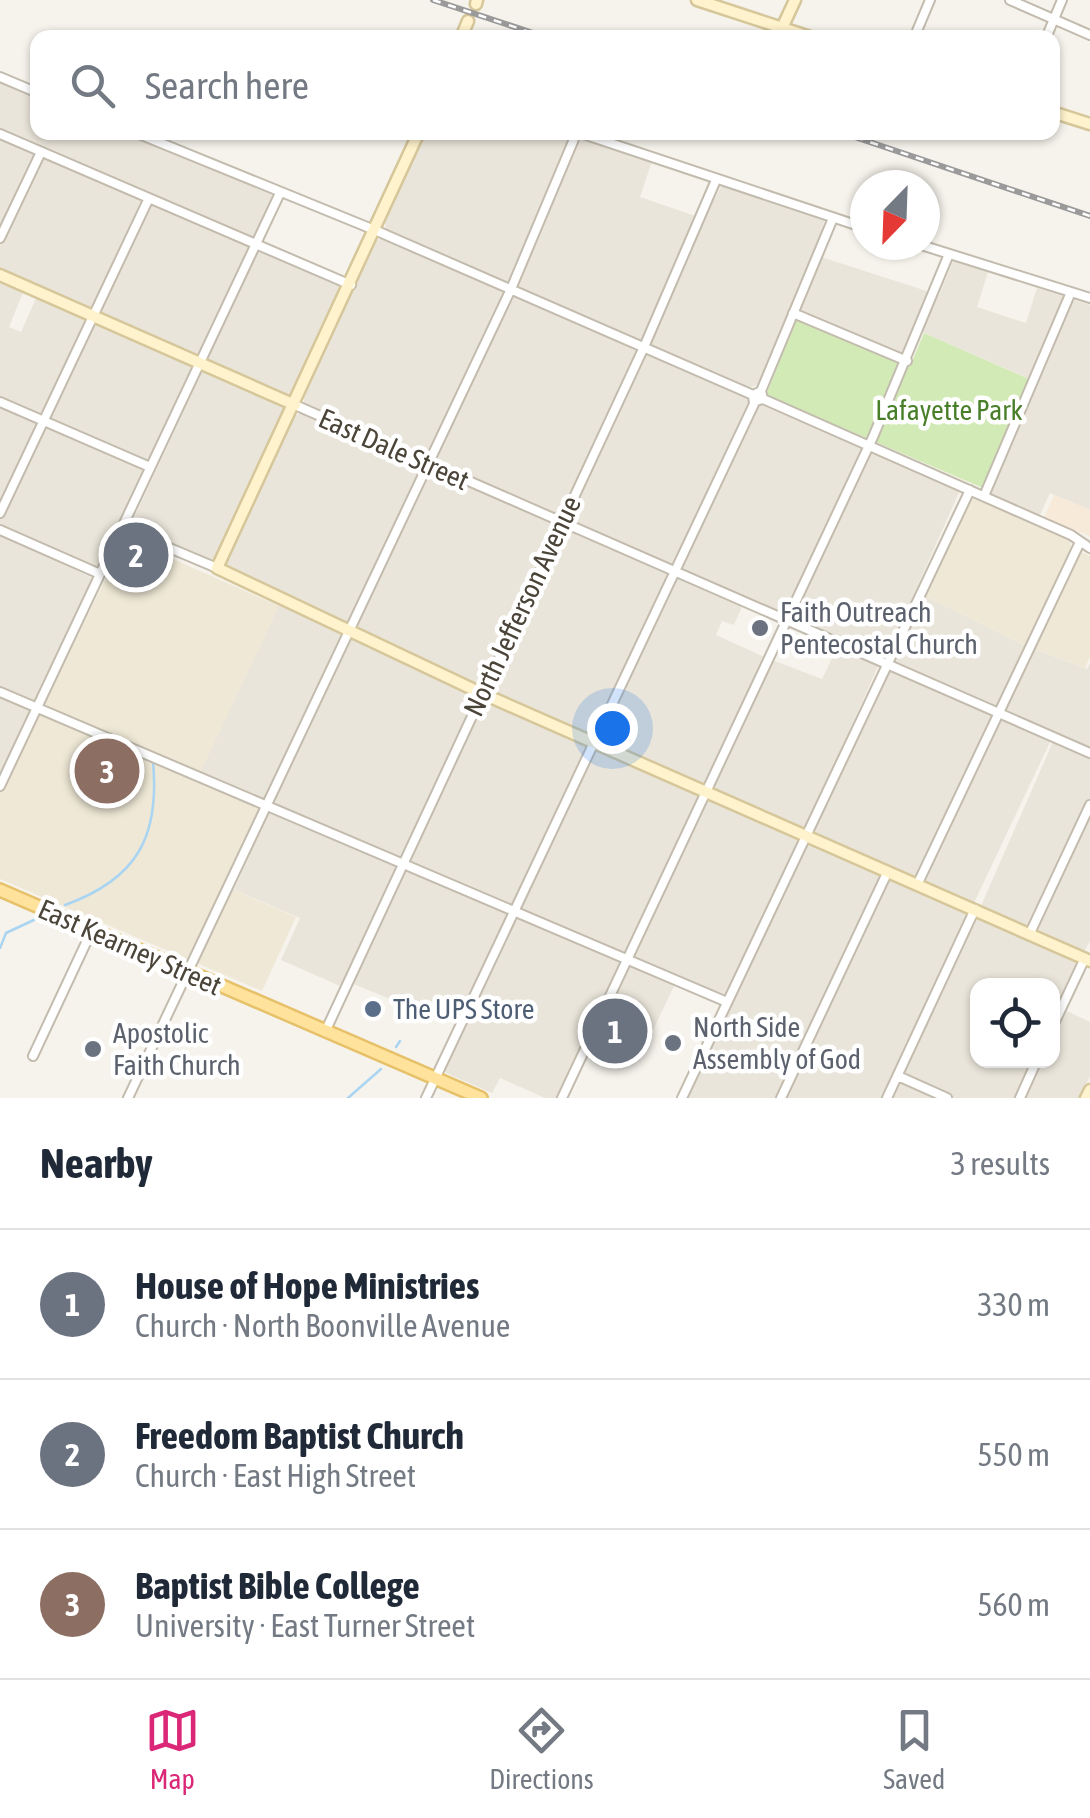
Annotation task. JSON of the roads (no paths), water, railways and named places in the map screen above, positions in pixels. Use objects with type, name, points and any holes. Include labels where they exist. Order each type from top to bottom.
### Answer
[{"type":"main road","name":"East Kearney Street","points":[[0,890],[482,1098]]},
{"type":"street","points":[[697,0],[788,30]]},
{"type":"street","points":[[782,28],[794,0]]},
{"type":"street","points":[[917,30],[930,0]]},
{"type":"street","points":[[1010,0],[1090,34]]},
{"type":"street","points":[[1049,30],[1062,0]]},
{"type":"street","points":[[464,30],[468,21]]},
{"type":"street","points":[[0,77],[30,89]]},
{"type":"street","points":[[1060,115],[1090,124]]},
{"type":"street","points":[[0,134],[351,285]]},
{"type":"street","points":[[153,140],[377,231],[984,496],[1090,550],[1072,559]]},
{"type":"street","points":[[217,568],[377,231],[416,140]]},
{"type":"street","points":[[128,1098],[511,289],[574,140]]},
{"type":"street","points":[[600,140],[850,223]]},
{"type":"street","points":[[0,238],[40,152]]},
{"type":"street","name":"North Jefferson Avenue","points":[[325,1032],[644,346],[716,180]]},
{"type":"street","points":[[0,786],[280,194]]},
{"type":"street","points":[[0,512],[150,198]]},
{"type":"street","points":[[426,1098],[758,396],[833,218]]},
{"type":"street","points":[[940,251],[1090,298]]},
{"type":"street","points":[[562,1098],[907,362],[949,254]]},
{"type":"street","name":"East Dale Street","points":[[0,276],[1090,753]]},
{"type":"street","points":[[984,496],[1071,292]]},
{"type":"street","points":[[793,313],[907,362]]},
{"type":"street","points":[[0,402],[150,468]]},
{"type":"street","points":[[682,1098],[970,490]]},
{"type":"street","points":[[122,528],[217,568],[482,693],[807,833],[1087,960],[1060,1012]]},
{"type":"street","points":[[0,530],[100,574]]},
{"type":"street","points":[[918,884],[1080,542]]},
{"type":"street","points":[[0,692],[727,1002]]},
{"type":"street","points":[[1030,933],[1090,805]]},
{"type":"street","points":[[781,1098],[888,871]]},
{"type":"street","points":[[888,1098],[975,909]]},
{"type":"street","points":[[33,1056],[92,930]]},
{"type":"street","points":[[1020,1098],[1033,1068]]},
{"type":"street","points":[[898,1076],[947,1098]]},
{"type":"street","points":[[1086,1098],[1090,1090]]},
{"type":"waterway","points":[[65,905],[110,882],[139,852],[152,812],[153,761]]},
{"type":"waterway","points":[[0,948],[6,933],[36,919]]},
{"type":"waterway","points":[[396,1047],[400,1041]]},
{"type":"waterway","points":[[348,1098],[381,1069]]},
{"type":"railway","points":[[433,0],[524,30]]},
{"type":"railway","points":[[864,140],[1090,216]]},
{"type":"place","name":"Freedom Baptist Church","points":[[136,555]]},
{"type":"place","name":"Faith Outreach Pentecostal Church","points":[[760,628]]},
{"type":"place","name":"Baptist Bible College","points":[[107,771]]},
{"type":"place","name":"The UPS Store","points":[[373,1009]]},
{"type":"place","name":"House of Hope Ministries","points":[[615,1031]]},
{"type":"place","name":"North Side Assembly of God","points":[[673,1043]]},
{"type":"place","name":"Apostolic Faith Church","points":[[93,1049]]},
{"type":"park label","name":"Lafayette Park","points":[[949,410]]}]
